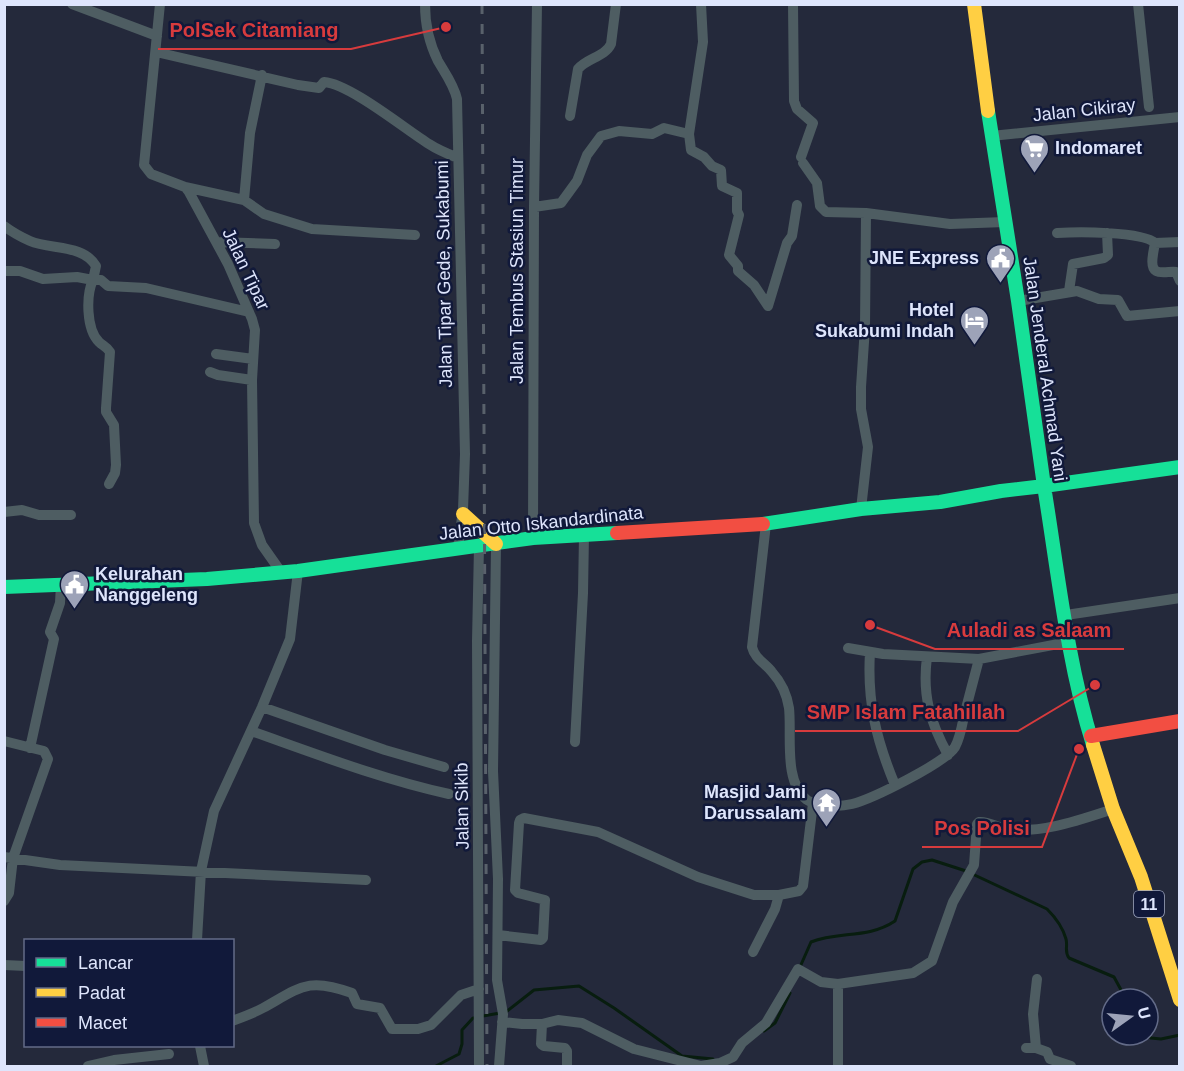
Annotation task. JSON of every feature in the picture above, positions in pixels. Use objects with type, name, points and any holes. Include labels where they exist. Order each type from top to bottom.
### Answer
[{"type":"main road","name":"Jalan Jenderal Achmad Yani","points":[[974,4],[991,136],[1018,301],[1044,486],[1069,642],[1083,712],[1091,736]]},
{"type":"main road","name":"Jalan Otto Iskandardinata","points":[[4,587],[207,579],[298,571],[533,538],[766,524],[861,509],[940,502],[1001,491],[1179,467]]},
{"type":"main road","points":[[463,514],[496,544]]},
{"type":"main road","points":[[1091,736],[1179,721]]},
{"type":"main road","name":"11","points":[[1091,736],[1113,809],[1173,958],[1179,1000]]},
{"type":"street","points":[[72,4],[157,36]]},
{"type":"street","points":[[160,4],[144,165],[151,174],[185,188],[244,200],[264,214],[312,229],[415,235]]},
{"type":"street","name":"Jalan Tipar Gede, Sukabumi","points":[[425,4],[429,40],[456,91],[465,454],[463,514],[458,548]]},
{"type":"street","name":"Jalan Tembus Stasiun Timur","points":[[533,538],[537,4]]},
{"type":"street","points":[[570,116],[578,69],[608,50],[611,44],[616,4]]},
{"type":"street","points":[[701,4],[703,42],[689,134],[691,150],[704,157],[712,166],[722,170],[722,186],[737,192],[736,211],[740,215],[729,255],[738,266],[738,271],[754,285],[768,306],[792,236],[797,205]]},
{"type":"street","points":[[794,4],[794,101],[797,109],[813,123],[802,160],[817,183],[819,203],[823,210],[950,224],[1005,222]]},
{"type":"street","points":[[1138,4],[1149,106]]},
{"type":"street","points":[[156,52],[319,88],[324,82],[339,86],[382,111],[431,146],[458,158]]},
{"type":"street","points":[[244,200],[250,134],[262,75]]},
{"type":"street","name":"Jalan Cikiray","points":[[991,136],[1179,117]]},
{"type":"street","points":[[534,207],[561,203],[577,181],[587,155],[601,136],[619,130],[652,134],[664,128],[689,134]]},
{"type":"street","name":"Jalan Tipar","points":[[185,188],[192,195],[228,264],[255,330],[252,380],[254,523],[262,546],[281,572]]},
{"type":"street","points":[[861,509],[868,447],[861,409],[865,327],[866,213]]},
{"type":"street","points":[[4,226],[31,242],[88,256],[96,266],[88,292],[91,323],[99,342],[110,352],[106,412],[114,425],[116,465],[115,473],[109,484]]},
{"type":"street","points":[[1057,233],[1107,233],[1149,238],[1155,243],[1179,242]]},
{"type":"street","points":[[1069,291],[1073,264],[1104,258],[1108,255],[1107,233]]},
{"type":"street","points":[[216,242],[275,244]]},
{"type":"street","points":[[1155,243],[1152,264],[1154,269],[1158,272],[1176,272],[1179,281]]},
{"type":"street","points":[[4,271],[20,271],[43,279],[77,277],[101,280],[108,286],[146,288],[249,312]]},
{"type":"street","points":[[1018,301],[1080,291],[1100,299],[1118,300],[1127,316],[1179,311]]},
{"type":"street","points":[[216,354],[253,359]]},
{"type":"street","points":[[210,372],[252,380]]},
{"type":"street","points":[[4,513],[22,510],[39,514],[71,515]]},
{"type":"street","points":[[766,524],[752,647],[755,656],[777,678],[786,696],[789,709],[790,758],[793,775],[802,795],[813,803],[854,804],[895,785],[948,755],[958,740],[979,659]]},
{"type":"street","points":[[576,742],[584,536]]},
{"type":"street","points":[[496,544],[493,771],[497,864],[497,980],[502,1018],[499,1066]]},
{"type":"street","name":"Jalan Sikib","points":[[479,546],[477,699],[479,1066]]},
{"type":"street","points":[[197,939],[201,871],[214,811],[262,707],[290,639],[298,571]]},
{"type":"street","points":[[30,748],[54,639],[50,632],[60,603],[61,584]]},
{"type":"street","points":[[1066,615],[1179,598]]},
{"type":"street","points":[[848,648],[927,657],[979,659],[1069,642]]},
{"type":"street","points":[[870,652],[869,697],[885,759],[895,785]]},
{"type":"street","points":[[927,657],[925,684],[932,723],[948,755]]},
{"type":"street","points":[[262,707],[385,750],[444,767]]},
{"type":"street","points":[[251,730],[343,765],[449,795]]},
{"type":"street","points":[[4,741],[44,751],[48,759],[9,857],[9,893],[4,901]]},
{"type":"street","points":[[498,935],[541,940],[544,937],[545,900],[516,892],[520,820],[527,818],[597,832],[698,878],[754,895],[779,896],[799,891],[803,886],[813,803]]},
{"type":"street","points":[[502,1018],[542,1024],[558,1020],[582,1023],[623,1045],[701,1066],[727,1061],[733,1057],[742,1043],[766,1023],[800,970],[821,982],[838,984],[913,973],[932,960],[953,902],[974,865],[979,822],[1005,829],[1031,829],[1068,823],[1113,809]]},
{"type":"street","points":[[9,857],[60,865],[366,880]]},
{"type":"street","points":[[497,864],[516,863]]},
{"type":"street","points":[[753,952],[775,909],[779,896]]},
{"type":"street","points":[[4,965],[24,966]]},
{"type":"street","points":[[1036,979],[1031,1048],[1047,1052],[1050,1059],[1071,1066]]},
{"type":"street","points":[[838,984],[838,1066]]},
{"type":"street","points":[[234,1020],[261,1009],[295,989],[309,985],[322,985],[352,993],[357,1004],[380,1008],[392,1029],[418,1029],[430,1025],[461,995],[479,989]]},
{"type":"street","points":[[542,1024],[541,1044],[565,1048],[567,1066]]},
{"type":"street","points":[[200,1047],[204,1066]]},
{"type":"street","points":[[88,1066],[114,1060],[170,1054]]},
{"type":"waterway","points":[[800,967],[811,942],[864,933],[885,927],[895,921],[913,869],[922,862],[932,860],[966,871],[1047,909],[1063,931],[1069,958],[1114,977],[1119,987]]},
{"type":"waterway","points":[[506,1012],[534,990],[579,986],[682,1056],[713,1059]]},
{"type":"waterway","points":[[764,1031],[775,1023],[790,993]]},
{"type":"waterway","points":[[483,1016],[500,1013]]},
{"type":"waterway","points":[[436,1066],[459,1054],[462,1030],[473,1018],[476,1018]]},
{"type":"waterway","points":[[1160,1039],[1180,1035]]},
{"type":"railway","points":[[482,4],[487,1066]]},
{"type":"traffic: fast","points":[[763,524],[861,509],[940,502],[1044,486],[988,111]]},
{"type":"traffic: fast","points":[[1093,745],[1076,681],[1044,486],[1180,467]]},
{"type":"traffic: fast","points":[[4,587],[207,579],[298,571],[533,538],[617,533]]},
{"type":"traffic: slow","points":[[974,4],[988,111]]},
{"type":"traffic: slow","points":[[463,514],[496,544]]},
{"type":"traffic: slow","points":[[1093,745],[1113,809],[1141,877],[1180,1000]]},
{"type":"traffic: jam","points":[[617,533],[763,524]]},
{"type":"traffic: jam","points":[[1091,736],[1180,721]]},
{"type":"place","name":"PolSek Citamiang","points":[[446,27]]},
{"type":"place","name":"Indomaret","points":[[1034,174]]},
{"type":"place","name":"JNE Express","points":[[1000,284]]},
{"type":"place","name":"Hotel Sukabumi Indah","points":[[975,346]]},
{"type":"place","name":"Kelurahan Nanggeleng","points":[[74,610]]},
{"type":"place","name":"Auladi as Salaam","points":[[870,625]]},
{"type":"place","name":"SMP Islam Fatahillah","points":[[1095,685]]},
{"type":"place","name":"Pos Polisi","points":[[1079,749]]},
{"type":"place","name":"Masjid Jami Darussalam","points":[[827,828]]}]
